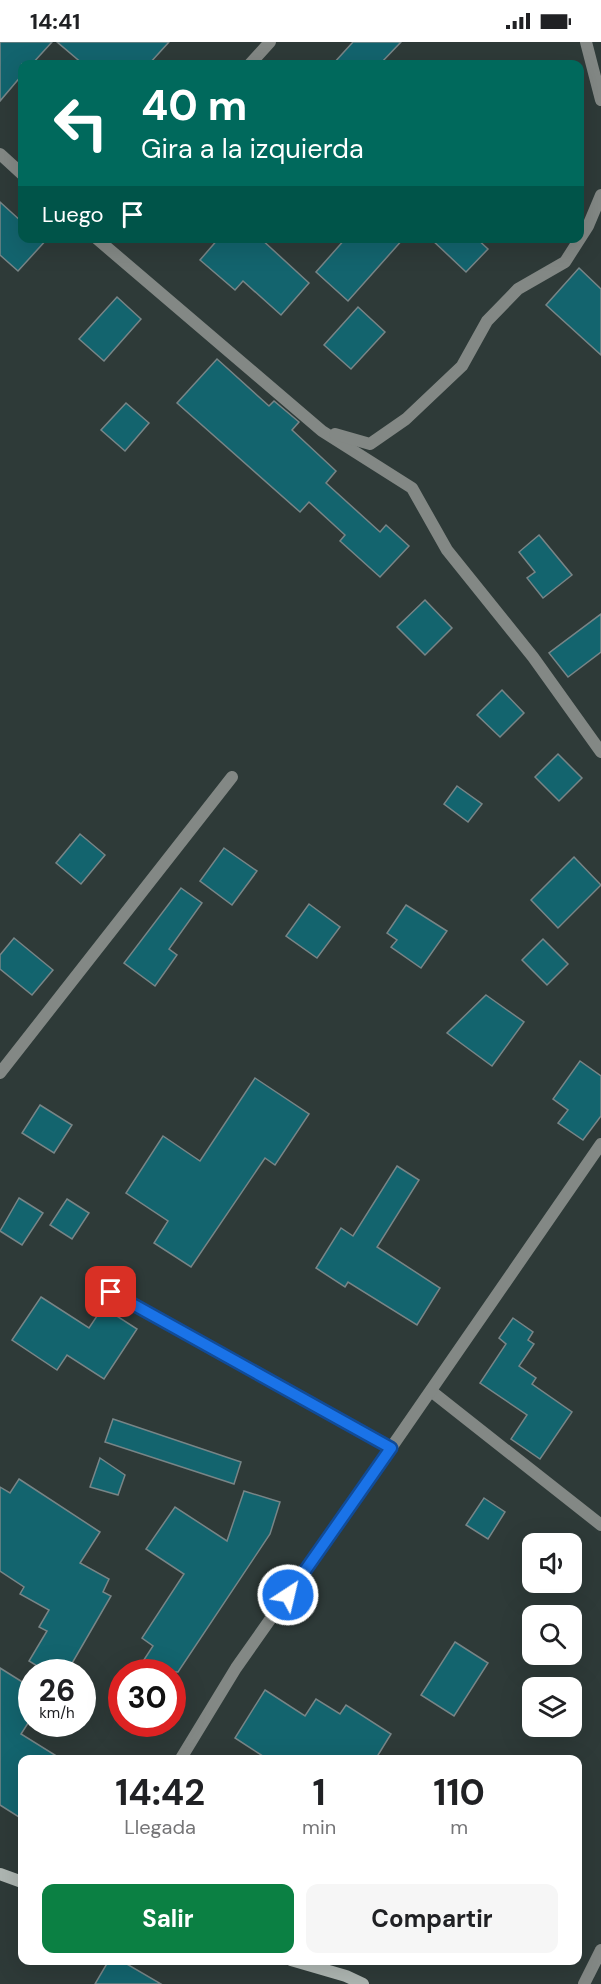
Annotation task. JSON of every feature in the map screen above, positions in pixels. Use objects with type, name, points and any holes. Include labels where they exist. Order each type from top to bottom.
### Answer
[{"type":"main road","points":[[0,1874],[18,1881]]},
{"type":"main road","points":[[308,1965],[346,1976],[363,1984]]},
{"type":"street","points":[[254,60],[270,42]]},
{"type":"street","points":[[586,42],[601,100]]},
{"type":"street","points":[[0,154],[18,170]]},
{"type":"street","points":[[584,232],[601,195]]},
{"type":"street","points":[[102,243],[322,431],[412,488],[447,550],[532,657],[601,752]]},
{"type":"street","points":[[322,431],[370,444],[406,418],[462,366],[487,321],[518,290],[565,262],[577,243]]},
{"type":"street","points":[[0,1074],[232,777]]},
{"type":"street","points":[[183,1755],[236,1668],[601,1144]]},
{"type":"street","points":[[111,1292],[391,1448]]},
{"type":"street","points":[[431,1391],[601,1525]]},
{"type":"street","points":[[584,1984],[601,1950]]},
{"type":"building","points":[[0,42],[52,42],[36,60],[18,60],[18,80],[0,101]]},
{"type":"building","points":[[57,42],[169,42],[153,60],[78,60]]},
{"type":"building","points":[[353,42],[401,42],[384,60],[337,60]]},
{"type":"building","points":[[0,202],[18,218],[18,243],[43,243],[18,271],[0,255]]},
{"type":"building","points":[[215,243],[265,243],[309,283],[281,315],[243,281],[235,290],[200,260]]},
{"type":"building","points":[[342,243],[400,243],[348,301],[316,272]]},
{"type":"building","points":[[435,243],[481,243],[488,249],[466,272]]},
{"type":"building","points":[[579,268],[601,289],[601,355],[546,305]]},
{"type":"building","points":[[117,297],[141,319],[104,361],[79,339]]},
{"type":"building","points":[[358,307],[385,332],[351,369],[324,345]]},
{"type":"building","points":[[217,359],[269,406],[274,401],[299,422],[292,430],[336,471],[326,483],[380,532],[386,525],[409,546],[380,577],[340,541],[345,535],[309,502],[300,512],[177,403]]},
{"type":"building","points":[[126,403],[149,423],[125,451],[101,430]]},
{"type":"building","points":[[539,535],[572,575],[543,598],[527,578],[535,572],[519,552]]},
{"type":"building","points":[[425,600],[452,628],[425,655],[397,627]]},
{"type":"building","points":[[601,614],[601,652],[568,677],[549,653]]},
{"type":"building","points":[[502,690],[524,713],[500,737],[477,715]]},
{"type":"building","points":[[558,754],[582,778],[559,801],[535,777]]},
{"type":"building","points":[[457,786],[482,804],[468,822],[444,804]]},
{"type":"building","points":[[80,834],[105,855],[81,884],[56,863]]},
{"type":"building","points":[[224,848],[257,871],[232,905],[200,881]]},
{"type":"building","points":[[574,857],[601,885],[558,928],[531,900]]},
{"type":"building","points":[[181,888],[202,903],[169,949],[177,955],[155,986],[124,963]]},
{"type":"building","points":[[309,904],[340,927],[317,958],[286,936]]},
{"type":"building","points":[[406,905],[447,931],[421,968],[391,947],[397,940],[387,933]]},
{"type":"building","points":[[14,938],[53,970],[32,995],[0,969],[0,955]]},
{"type":"building","points":[[543,939],[568,964],[547,985],[522,960]]},
{"type":"building","points":[[486,995],[524,1022],[492,1066],[447,1033]]},
{"type":"building","points":[[580,1061],[601,1076],[601,1116],[583,1140],[558,1123],[568,1110],[553,1099]]},
{"type":"building","points":[[255,1078],[309,1114],[275,1165],[265,1158],[191,1267],[154,1243],[168,1221],[126,1193],[163,1136],[200,1161]]},
{"type":"building","points":[[40,1105],[72,1125],[54,1153],[22,1133]]},
{"type":"building","points":[[397,1166],[419,1180],[377,1247],[440,1288],[417,1325],[348,1282],[345,1287],[316,1268],[341,1228],[353,1236]]},
{"type":"building","points":[[19,1198],[43,1213],[22,1245],[0,1231]]},
{"type":"building","points":[[67,1199],[89,1213],[72,1239],[50,1225]]},
{"type":"building","points":[[41,1297],[89,1328],[103,1307],[137,1329],[104,1379],[67,1355],[57,1370],[12,1340]]},
{"type":"building","points":[[513,1318],[533,1332],[528,1340],[534,1344],[519,1366],[536,1378],[532,1384],[572,1412],[540,1459],[511,1439],[527,1415],[480,1383],[506,1344],[499,1338]]},
{"type":"building","points":[[113,1419],[241,1462],[234,1484],[105,1442]]},
{"type":"building","points":[[100,1458],[125,1475],[118,1495],[90,1487]]},
{"type":"building","points":[[19,1479],[100,1532],[80,1563],[109,1579],[103,1592],[111,1596],[75,1659],[30,1659],[47,1631],[39,1627],[49,1610],[20,1594],[24,1587],[0,1571],[0,1487],[10,1493]]},
{"type":"building","points":[[244,1491],[280,1502],[270,1534],[186,1660],[144,1659],[153,1646],[142,1638],[184,1574],[146,1549],[175,1507],[227,1541]]},
{"type":"building","points":[[484,1498],[505,1512],[488,1539],[466,1525]]},
{"type":"building","points":[[455,1642],[488,1663],[454,1716],[421,1695]]},
{"type":"building","points":[[0,1668],[18,1679],[18,1737],[26,1737],[55,1755],[18,1755],[18,1816],[0,1805]]},
{"type":"building","points":[[265,1690],[305,1716],[316,1699],[340,1714],[346,1705],[391,1734],[378,1755],[261,1755],[235,1738]]},
{"type":"building","points":[[106,1965],[129,1965],[161,1984],[95,1984]]},
{"type":"route","points":[[111,1292],[391,1448],[288,1595]]}]
